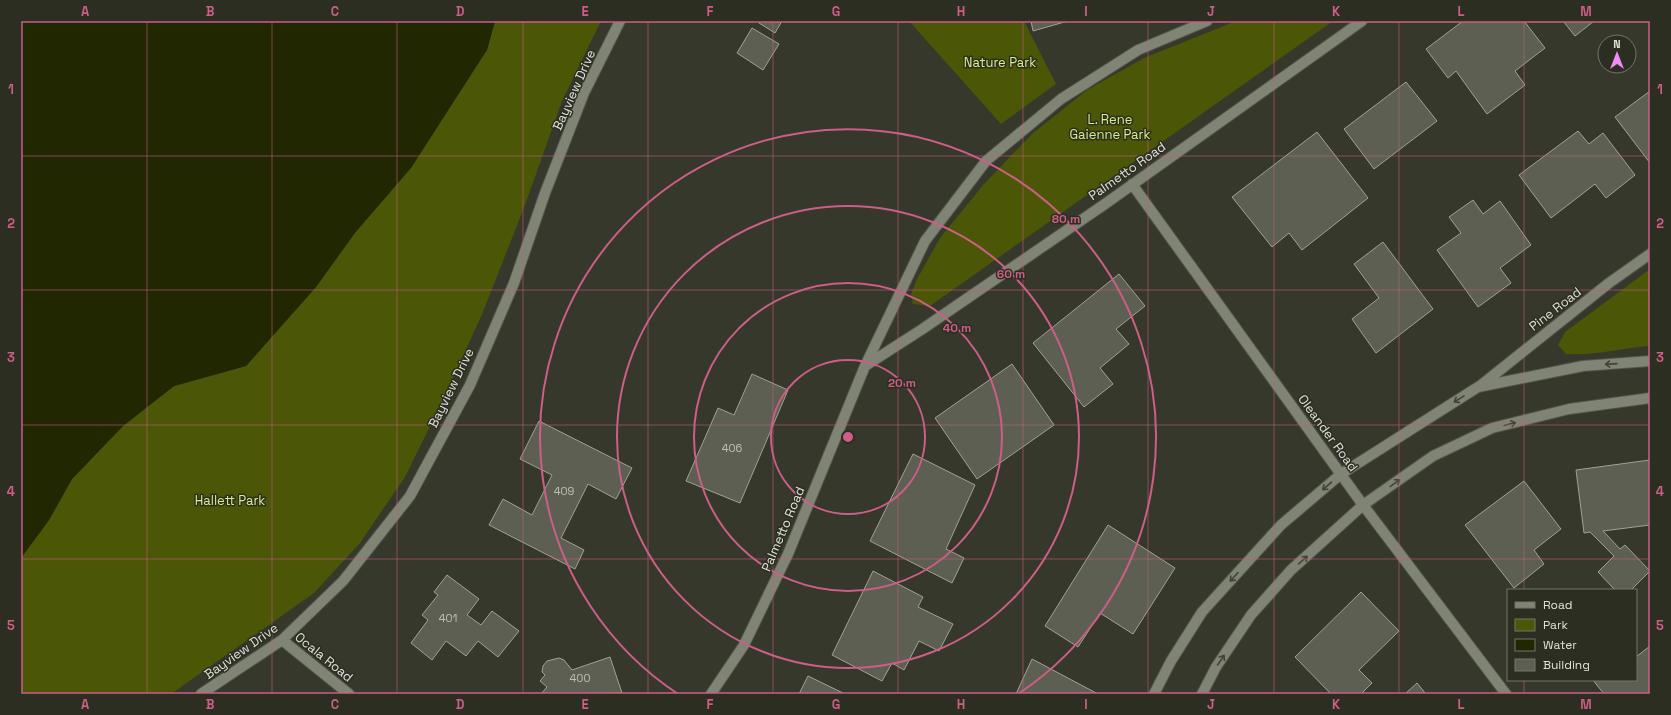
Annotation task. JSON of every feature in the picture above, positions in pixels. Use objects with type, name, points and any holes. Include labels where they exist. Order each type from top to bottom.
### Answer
[{"type":"street","name":"Bayview Drive","points":[[200,694],[282,640],[343,581],[410,496],[470,385],[514,283],[545,192],[584,94],[620,21]]},
{"type":"street","name":"Palmetto Road","points":[[711,694],[744,645],[788,554],[865,366],[925,241],[986,160],[1061,99],[1138,50],[1207,21]]},
{"type":"street","name":"Palmetto Road","points":[[865,366],[921,330],[1132,184],[1362,21]]},
{"type":"street","name":"Oleander Road","points":[[1132,184],[1364,505],[1506,694]]},
{"type":"street","name":"Pine Road","points":[[1154,694],[1171,661],[1202,612],[1281,525],[1342,474],[1478,387],[1610,283],[1650,254]]},
{"type":"street","points":[[1478,387],[1583,366],[1650,361]]},
{"type":"street","points":[[1202,694],[1216,667],[1251,615],[1291,570],[1364,505],[1433,456],[1492,428],[1569,409],[1650,398]]},
{"type":"street","name":"Ocala Road","points":[[282,640],[349,694]]},
{"type":"green space","name":"Hallett Park","points":[[495,21],[601,21],[562,101],[525,205],[483,312],[443,400],[405,477],[360,543],[314,593],[171,694],[21,694],[21,558],[49,520],[72,479],[123,426],[174,386],[246,366],[316,287],[487,50]]},
{"type":"green space","name":"Nature Park","points":[[909,21],[1024,21],[1056,84],[1001,124]]},
{"type":"green space","name":"L. Rene Gaienne Park","points":[[1236,21],[1333,21],[930,306],[913,304],[911,294],[917,279],[940,238],[984,184],[1032,134],[1087,90],[1144,58]]},
{"type":"green space","points":[[1650,269],[1650,346],[1598,353],[1566,354],[1558,345],[1565,332]]},
{"type":"water","points":[[21,21],[495,21],[487,50],[411,168],[354,234],[316,287],[246,366],[174,386],[123,426],[72,479],[49,520],[21,558]]},
{"type":"building","points":[[760,21],[782,21],[775,33],[759,23]]},
{"type":"building","points":[[1031,21],[1068,21],[1033,31]]},
{"type":"building","points":[[1463,21],[1524,21],[1545,48],[1515,71],[1525,85],[1487,114],[1456,71],[1448,78],[1426,49]]},
{"type":"building","points":[[1563,21],[1594,21],[1575,36]]},
{"type":"building","points":[[752,28],[779,44],[763,70],[737,53]]},
{"type":"building","points":[[1406,82],[1437,121],[1374,169],[1344,129]]},
{"type":"building","points":[[1650,91],[1650,163],[1615,117]]},
{"type":"building","points":[[1578,131],[1589,144],[1603,133],[1635,175],[1606,198],[1595,184],[1551,218],[1519,175]]},
{"type":"building","points":[[1317,132],[1368,198],[1302,250],[1289,233],[1272,247],[1232,197]]},
{"type":"building","points":[[1473,200],[1483,214],[1500,201],[1531,245],[1500,268],[1511,283],[1478,307],[1437,250],[1461,233],[1449,217]]},
{"type":"building","points":[[1383,242],[1433,309],[1376,353],[1352,319],[1379,298],[1354,264]]},
{"type":"building","points":[[1119,274],[1145,306],[1116,329],[1129,344],[1100,368],[1113,384],[1084,407],[1033,343]]},
{"type":"building","points":[[1012,364],[1054,425],[977,479],[935,418]]},
{"type":"building","points":[[752,374],[788,390],[740,503],[686,481],[718,408],[734,415]]},
{"type":"building","points":[[539,421],[632,468],[616,499],[588,484],[561,538],[584,550],[575,569],[489,525],[503,499],[532,515],[552,475],[520,459]]},
{"type":"building","points":[[913,454],[975,485],[946,549],[964,558],[952,583],[870,541]]},
{"type":"building","points":[[1650,460],[1650,525],[1603,531],[1620,549],[1625,545],[1650,571],[1632,589],[1614,589],[1598,572],[1614,556],[1590,532],[1584,533],[1576,470]]},
{"type":"building","points":[[1524,481],[1561,529],[1534,550],[1544,564],[1514,588],[1465,525]]},
{"type":"building","points":[[1108,525],[1175,568],[1133,634],[1100,613],[1078,647],[1045,626]]},
{"type":"building","points":[[873,571],[923,597],[918,607],[953,624],[939,651],[919,641],[904,670],[892,663],[882,681],[832,655]]},
{"type":"building","points":[[447,575],[479,599],[467,615],[481,625],[492,611],[519,631],[498,657],[478,641],[466,656],[446,641],[432,660],[411,643],[428,620],[422,615],[438,595],[434,592]]},
{"type":"building","points":[[1361,592],[1399,631],[1359,670],[1372,683],[1361,694],[1331,694],[1295,657]]},
{"type":"building","points":[[1650,646],[1650,694],[1604,694],[1594,681],[1637,681],[1637,656]]},
{"type":"building","points":[[610,657],[622,693],[541,694],[547,687],[540,681],[545,675],[542,672],[543,666],[547,661],[559,658],[564,660],[572,670]]},
{"type":"building","points":[[1032,659],[1098,694],[1016,694]]},
{"type":"building","points":[[808,676],[845,694],[799,694]]},
{"type":"building","points":[[1417,683],[1426,694],[1405,694]]}]
